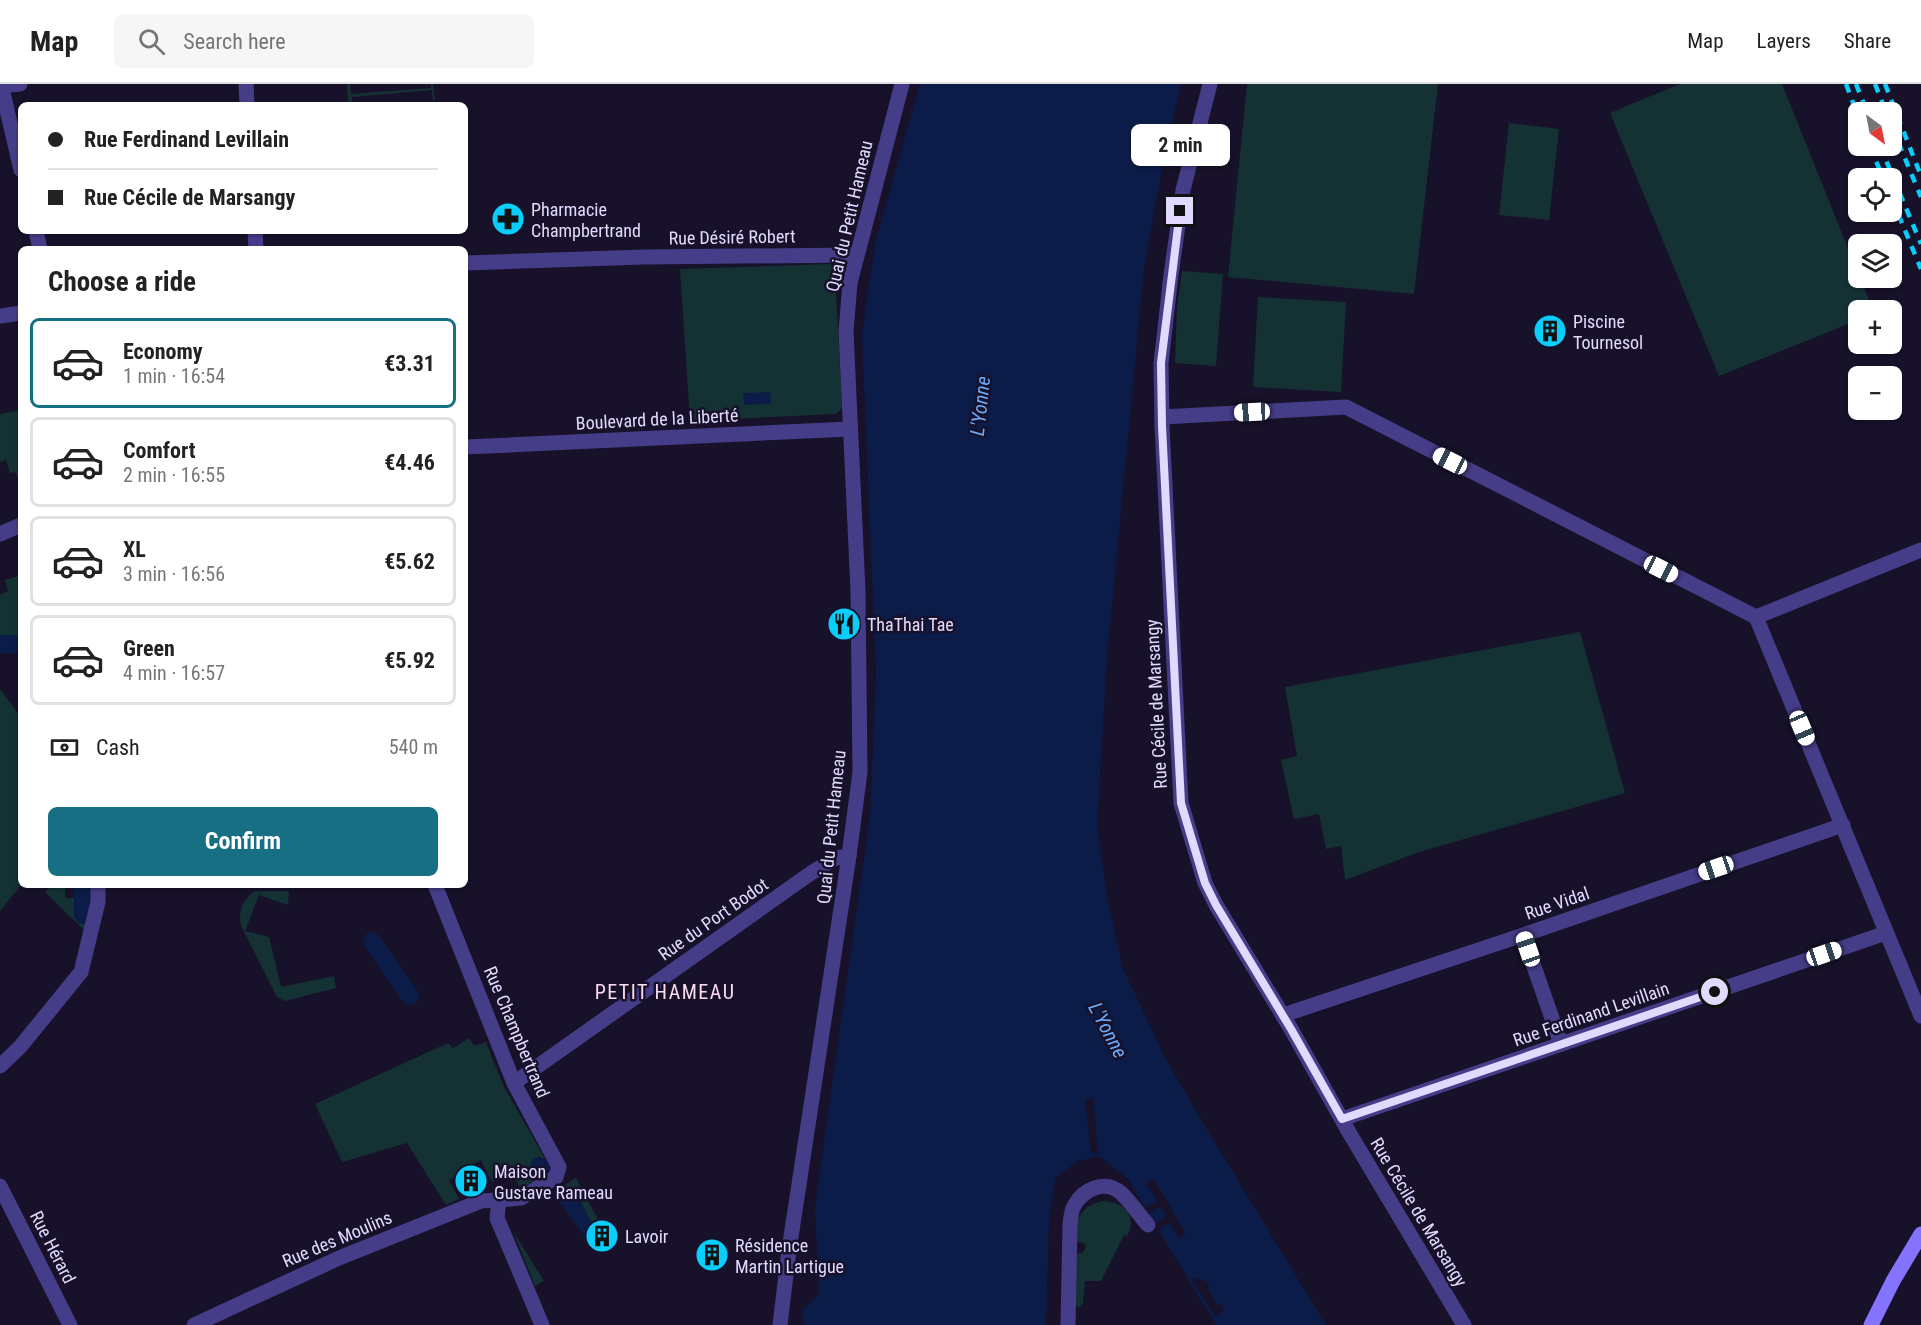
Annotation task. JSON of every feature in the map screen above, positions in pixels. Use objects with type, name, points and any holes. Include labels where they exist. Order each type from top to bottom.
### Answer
[{"type":"main road","points":[[1871,1325],[1893,1281],[1921,1234]]},
{"type":"street","points":[[18,160],[3,108],[1,85],[20,84]]},
{"type":"street","points":[[246,84],[247,102]]},
{"type":"street","name":"Quai du Petit Hameau","points":[[780,1325],[860,772],[858,591],[846,331],[850,283],[902,84]]},
{"type":"street","name":"Rue Cécile de Marsangy","points":[[1210,84],[1183,190],[1161,363],[1181,803],[1205,883],[1216,905],[1464,1325]]},
{"type":"street","name":"Rue Désiré Robert","points":[[468,263],[620,258],[856,255]]},
{"type":"street","points":[[0,316],[18,314]]},
{"type":"street","points":[[1162,417],[1346,408],[1756,617],[1921,1016]]},
{"type":"street","name":"Boulevard de la Liberté","points":[[468,447],[850,429]]},
{"type":"street","points":[[0,534],[18,526]]},
{"type":"street","points":[[1756,617],[1921,550]]},
{"type":"street","name":"Rue Vidal","points":[[1283,1015],[1843,825]]},
{"type":"street","name":"Rue du Port Bodot","points":[[514,1083],[811,873],[836,858],[849,856]]},
{"type":"street","points":[[0,1066],[20,1047],[81,972],[98,902],[98,888]]},
{"type":"street","name":"Rue Champbertrand","points":[[436,888],[514,1083],[559,1167],[551,1180],[521,1198],[499,1200]]},
{"type":"street","name":"Rue Ferdinand Levillain","points":[[1342,1119],[1886,933]]},
{"type":"street","points":[[1524,935],[1561,1044]]},
{"type":"street","name":"Rue Hérard","points":[[0,1186],[70,1325]]},
{"type":"street","points":[[1068,1325],[1070,1224],[1073,1208],[1079,1198],[1095,1187],[1112,1187],[1120,1192],[1148,1225]]},
{"type":"street","points":[[499,1200],[497,1218],[542,1325]]},
{"type":"street","name":"Rue des Moulins","points":[[194,1325],[339,1258],[481,1201],[499,1200]]},
{"type":"green space","points":[[350,84],[351,94],[431,88],[433,84],[435,100],[433,101],[432,90],[352,97],[352,102],[348,102],[347,85]]},
{"type":"green space","points":[[1247,84],[1438,84],[1414,294],[1228,277]]},
{"type":"green space","points":[[1680,84],[1782,84],[1848,248],[1848,288],[1864,288],[1869,300],[1848,300],[1848,324],[1719,376],[1610,113]]},
{"type":"green space","points":[[1509,123],[1559,129],[1549,220],[1499,215]]},
{"type":"green space","points":[[830,264],[835,270],[842,408],[836,414],[690,421],[680,269]]},
{"type":"green space","points":[[1182,271],[1223,274],[1216,366],[1175,363],[1177,308]]},
{"type":"green space","points":[[1258,297],[1346,302],[1341,392],[1253,387]]},
{"type":"green space","points":[[18,411],[18,479],[15,472],[10,473],[6,460],[0,462],[0,414]]},
{"type":"green space","points":[[18,576],[18,638],[0,640],[0,595],[8,591],[5,580]]},
{"type":"green space","points":[[1580,632],[1625,793],[1419,852],[1345,880],[1341,846],[1326,849],[1319,814],[1294,819],[1281,760],[1297,756],[1285,687]]},
{"type":"green space","points":[[0,689],[18,713],[19,888],[0,911]]},
{"type":"green space","points":[[49,888],[65,888],[65,898],[79,898],[78,910],[87,919],[85,931],[45,892]]},
{"type":"green space","points":[[254,891],[289,891],[288,905],[259,895],[245,931],[269,937],[281,987],[334,976],[336,988],[285,1001],[277,997],[241,926],[242,907]]},
{"type":"green space","points":[[469,1038],[474,1046],[486,1042],[503,1085],[548,1164],[545,1174],[521,1189],[511,1172],[492,1182],[481,1160],[457,1172],[458,1176],[449,1180],[459,1199],[446,1205],[407,1143],[342,1162],[315,1104],[448,1043],[453,1048]]},
{"type":"green space","points":[[576,1178],[599,1222],[593,1226],[579,1199],[573,1202],[561,1187]]},
{"type":"green space","points":[[1102,1201],[1117,1204],[1127,1211],[1131,1222],[1130,1229],[1127,1236],[1124,1235],[1101,1281],[1085,1281],[1083,1303],[1079,1308],[1076,1305],[1076,1253],[1083,1253],[1086,1246],[1082,1242],[1075,1242],[1078,1221],[1083,1211]]},
{"type":"green space","points":[[513,1231],[544,1281],[535,1286]]},
{"type":"water","name":"L'Yonne","points":[[920,84],[1181,84],[1164,158],[1144,267],[1107,658],[1097,825],[1106,891],[1122,966],[1163,1054],[1326,1325],[1216,1325],[1128,1179],[1099,1156],[1078,1161],[1056,1177],[1049,1218],[1046,1325],[804,1325],[802,1311],[819,1294],[815,1207],[870,815],[876,674],[862,333],[875,244]]},
{"type":"water","points":[[770,392],[771,404],[744,405],[743,393]]},
{"type":"water","points":[[561,1187],[573,1202],[579,1199],[606,1249],[598,1254],[552,1192]]},
{"type":"pier","points":[[1093,1098],[1098,1153],[1091,1153],[1085,1100]]},
{"type":"pier","points":[[1154,1179],[1186,1234],[1179,1238],[1170,1223],[1156,1231],[1153,1225],[1166,1216],[1160,1207],[1147,1215],[1143,1209],[1157,1200],[1146,1183]]},
{"type":"pier","points":[[1196,1277],[1209,1283],[1208,1290],[1218,1306],[1221,1304],[1224,1310],[1215,1316],[1192,1280]]},
{"type":"waterway","points":[[0,644],[18,644]]},
{"type":"waterway","points":[[83,888],[83,915]]},
{"type":"waterway","points":[[372,941],[410,996]]},
{"type":"waterway","points":[[539,1166],[546,1171]]},
{"type":"railway","points":[[1846,84],[1853,102]]},
{"type":"railway","points":[[1856,84],[1863,102]]},
{"type":"railway","points":[[1875,84],[1882,102]]},
{"type":"railway","points":[[1885,84],[1921,176]]},
{"type":"railway","points":[[1902,151],[1921,197]]},
{"type":"railway","points":[[1874,156],[1879,168]]},
{"type":"railway","points":[[1884,156],[1921,244]]},
{"type":"railway","points":[[1902,222],[1921,269]]},
{"type":"place","name":"Pharmacie Champbertrand","points":[[508,219]]},
{"type":"place","name":"Piscine Tournesol","points":[[1550,331]]},
{"type":"place","name":"ThaThai Tae","points":[[844,624]]},
{"type":"place","name":"Maison Gustave Rameau","points":[[471,1181]]},
{"type":"place","name":"Lavoir","points":[[602,1236]]},
{"type":"place","name":"Résidence Martin Lartigue","points":[[712,1255]]},
{"type":"district","name":"PETIT HAMEAU","points":[[665,992]]},
{"type":"route","points":[[1180,211],[1161,363],[1162,426],[1181,803],[1205,883],[1216,905],[1342,1119],[1715,992]]}]
